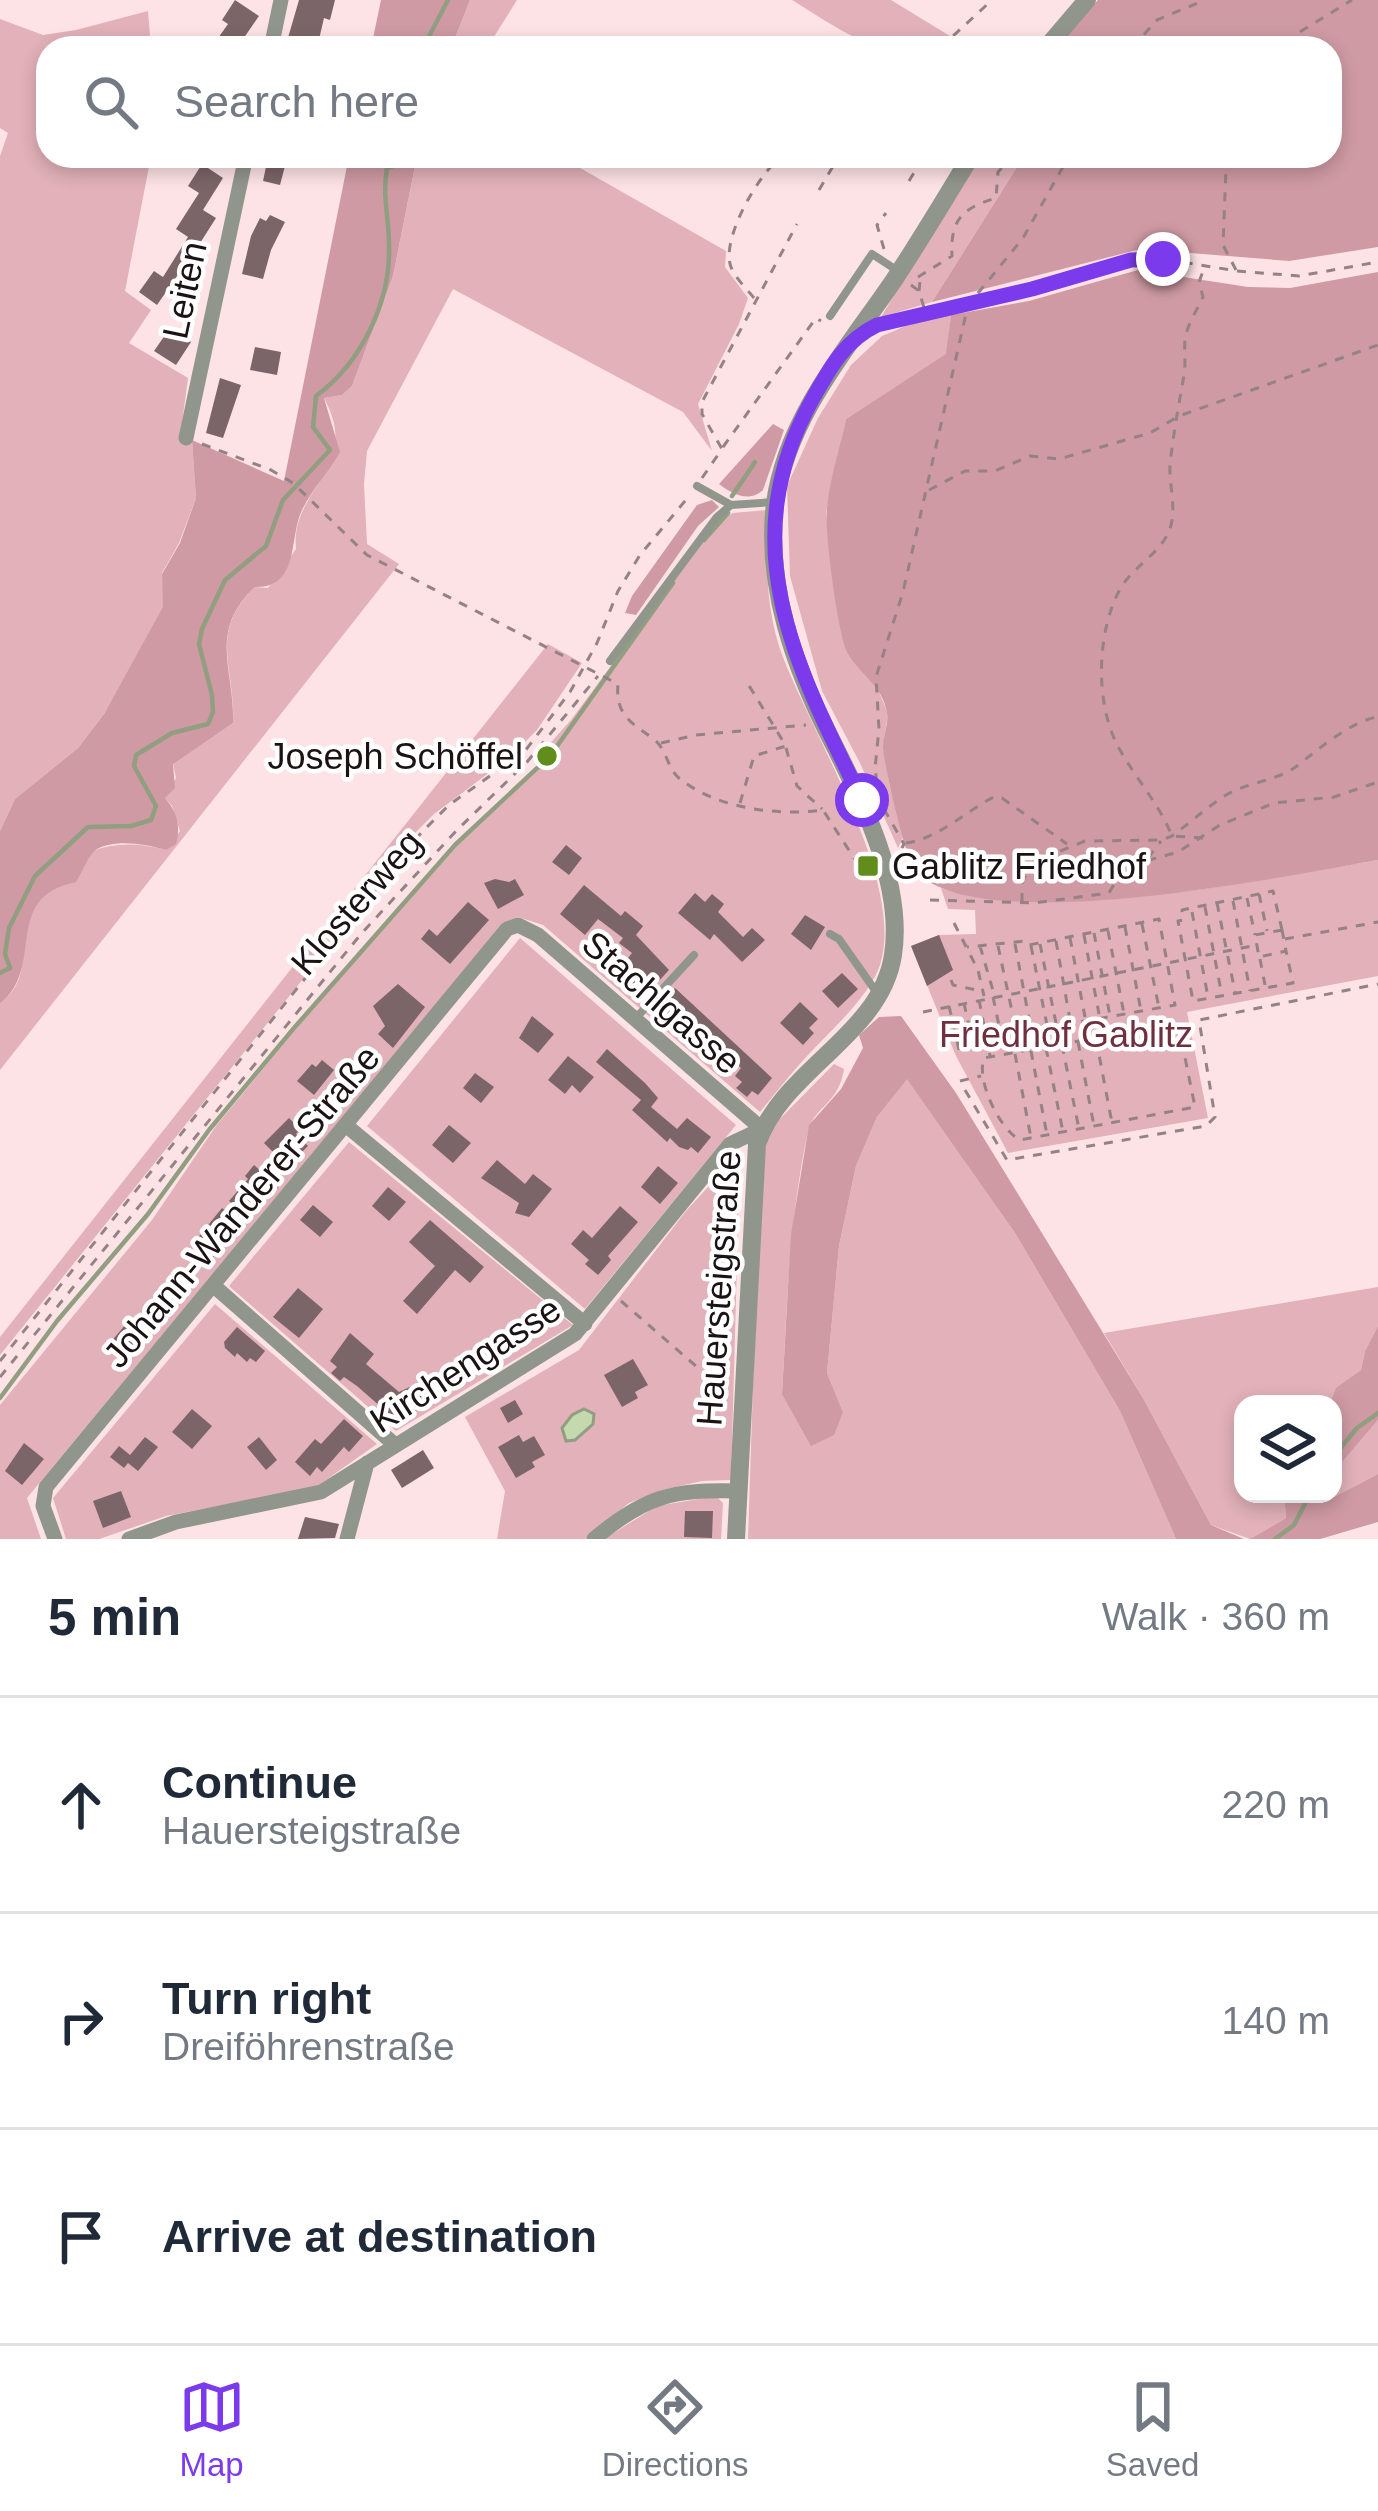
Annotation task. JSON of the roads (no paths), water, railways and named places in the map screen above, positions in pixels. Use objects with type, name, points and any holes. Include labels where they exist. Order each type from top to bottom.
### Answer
[{"type":"street","points":[[274,36],[281,0]]},
{"type":"street","points":[[1056,36],[1087,0]]},
{"type":"street","name":"Leiten","points":[[186,438],[242,168]]},
{"type":"street","name":"Hauersteigstraße","points":[[736,1539],[753,1166],[763,1129],[793,1086],[867,1012],[893,960],[894,946],[882,862],[862,800],[798,666],[786,625],[776,559],[776,502],[802,421],[853,337],[907,272],[964,168]]},
{"type":"street","name":"Stachlgasse","points":[[518,926],[538,935],[763,1129]]},
{"type":"street","name":"Johann-Wanderer-Straße","points":[[55,1539],[44,1506],[46,1487],[508,929],[518,926]]},
{"type":"street","points":[[348,1127],[584,1324]]},
{"type":"street","name":"Kirchengasse","points":[[129,1539],[176,1522],[310,1496],[575,1334],[730,1144],[763,1129]]},
{"type":"street","points":[[214,1286],[394,1444]]},
{"type":"street","points":[[347,1539],[367,1463]]},
{"type":"street","points":[[594,1539],[627,1511],[659,1496],[739,1491]]},
{"type":"lane","points":[[830,316],[872,254],[907,272]]},
{"type":"lane","points":[[697,486],[731,505],[776,502]]},
{"type":"lane","points":[[610,661],[692,547],[731,505]]},
{"type":"lane","points":[[830,934],[878,994]]},
{"type":"lane","points":[[636,1018],[694,955]]},
{"type":"waterway","points":[[429,36],[448,0]]},
{"type":"waterway","points":[[0,973],[10,968],[5,954],[9,928],[35,876],[88,827],[131,826],[151,820],[156,806],[134,766],[136,755],[172,733],[208,724],[212,695],[199,644],[202,629],[225,580],[266,546],[283,500],[330,450],[313,427],[316,396],[347,366],[379,309],[388,266],[387,168]]},
{"type":"waterway","points":[[732,496],[755,462]]},
{"type":"waterway","points":[[704,540],[728,513]]},
{"type":"waterway","points":[[0,1398],[294,1028],[455,845],[550,756],[673,583]]},
{"type":"waterway","points":[[1342,1446],[1378,1413]]},
{"type":"waterway","points":[[1275,1539],[1294,1525],[1305,1503]]},
{"type":"place","name":"Joseph Schöffel","points":[[547,756]]},
{"type":"place","name":"Gablitz Friedhof","points":[[868,866]]},
{"type":"park label","name":"Friedhof Gablitz","points":[[1066,1034]]}]
